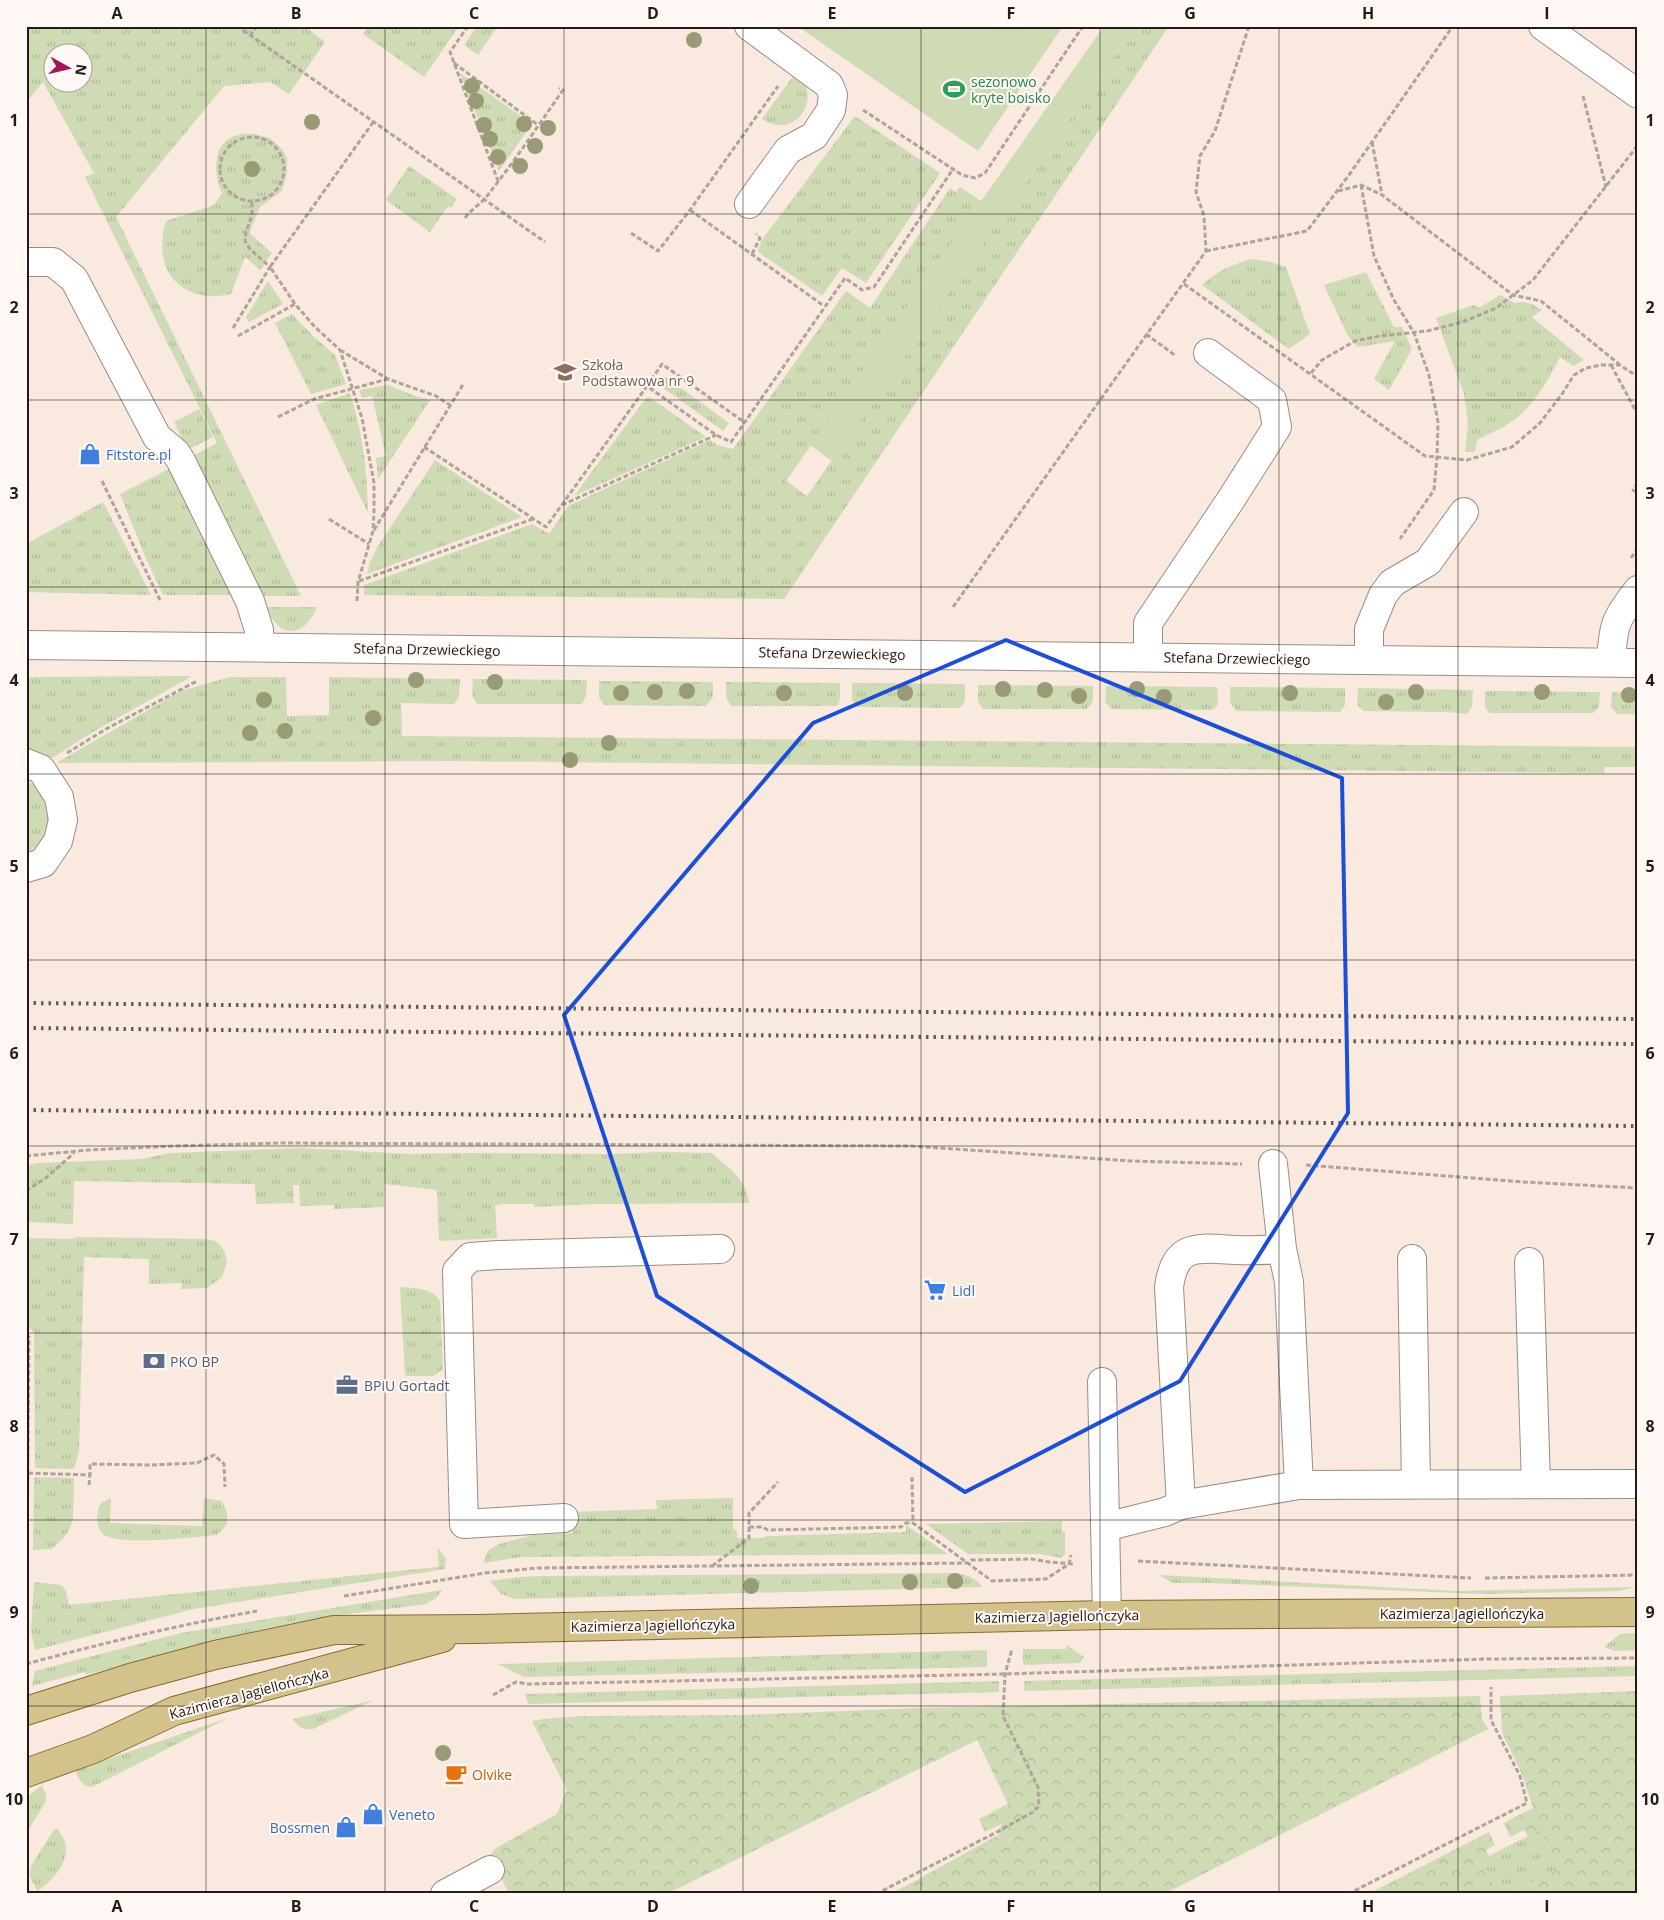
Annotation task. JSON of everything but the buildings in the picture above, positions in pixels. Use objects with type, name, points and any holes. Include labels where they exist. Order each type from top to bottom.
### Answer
[{"type":"main road","name":"Kazimierza Jagiellończyka","points":[[26,1711],[130,1678],[215,1655],[334,1630],[477,1629],[1107,1615],[1638,1612]]},
{"type":"main road","name":"Kazimierza Jagiellończyka","points":[[26,1773],[93,1749],[174,1711],[343,1667],[477,1629]]},
{"type":"street","points":[[749,26],[829,85],[833,95],[831,110],[814,136],[788,150],[749,204]]},
{"type":"street","points":[[1543,26],[1638,94]]},
{"type":"street","points":[[26,262],[53,262],[74,279],[157,437],[176,453],[181,461],[250,601],[259,630],[259,647]]},
{"type":"street","points":[[1148,657],[1148,623],[1277,427],[1272,400],[1208,353]]},
{"type":"street","points":[[1369,659],[1369,629],[1383,596],[1392,583],[1428,562],[1464,512]]},
{"type":"street","points":[[1610,662],[1612,632],[1620,612],[1638,590]]},
{"type":"street","name":"Stefana Drzewieckiego","points":[[26,645],[1638,663]]},
{"type":"street","points":[[26,763],[41,769],[59,797],[63,820],[58,842],[43,863],[26,868]]},
{"type":"street","points":[[1273,1164],[1282,1249],[1289,1282],[1299,1485]]},
{"type":"street","points":[[1181,1505],[1169,1287],[1171,1273],[1176,1261],[1190,1250],[1208,1248],[1238,1250],[1282,1249]]},
{"type":"street","points":[[564,1518],[464,1524],[456,1271],[470,1257],[720,1249]]},
{"type":"street","points":[[1412,1258],[1416,1483]]},
{"type":"street","points":[[1529,1262],[1536,1484]]},
{"type":"street","points":[[1102,1382],[1107,1615]]},
{"type":"street","points":[[1105,1527],[1165,1512],[1181,1505],[1299,1485],[1416,1483],[1638,1484]]},
{"type":"street","points":[[26,1782],[55,1763]]},
{"type":"street","points":[[445,1894],[490,1870]]},
{"type":"path","points":[[237,26],[546,242]]},
{"type":"path","points":[[250,36],[257,26]]},
{"type":"path","points":[[468,26],[450,52],[498,181]]},
{"type":"path","points":[[861,108],[962,176],[975,178],[985,173],[1084,26]]},
{"type":"path","points":[[952,607],[1206,251],[1204,216],[1196,192],[1200,156],[1215,131],[1250,26]]},
{"type":"path","points":[[1206,251],[1308,231],[1453,26]]},
{"type":"path","points":[[453,62],[538,125]]},
{"type":"path","points":[[631,233],[658,251],[690,210],[783,80]]},
{"type":"path","points":[[465,218],[471,209],[485,199],[563,90],[559,88]]},
{"type":"path","points":[[1582,92],[1606,187]]},
{"type":"path","points":[[233,328],[270,267],[374,121]]},
{"type":"path","points":[[248,137],[259,138],[273,145],[282,158],[284,169],[278,189],[269,196],[252,201],[239,199],[230,193],[223,185],[219,164],[229,146],[238,140],[248,137]]},
{"type":"path","points":[[1372,142],[1382,196]]},
{"type":"path","points":[[1311,373],[1322,360],[1355,342],[1380,336],[1414,333],[1463,322],[1496,308],[1533,280],[1638,145]]},
{"type":"path","points":[[647,386],[716,435],[731,442],[845,278],[862,290],[874,287],[953,169]]},
{"type":"path","points":[[1337,191],[1361,185],[1382,196],[1513,295],[1541,301],[1620,365],[1638,377]]},
{"type":"path","points":[[1361,185],[1374,256],[1394,300],[1414,333],[1429,375],[1438,422],[1437,457]]},
{"type":"path","points":[[252,201],[252,215],[245,241],[250,249],[270,267],[295,304],[315,327],[340,350],[388,379],[436,396],[450,405]]},
{"type":"path","points":[[690,210],[824,306]]},
{"type":"path","points":[[1184,284],[1425,456],[1467,460],[1512,447],[1540,423],[1562,394],[1574,374],[1586,368],[1620,365]]},
{"type":"path","points":[[238,336],[295,304]]},
{"type":"path","points":[[1146,334],[1182,360]]},
{"type":"path","points":[[340,350],[362,418],[374,483],[373,531]]},
{"type":"path","points":[[424,447],[546,527],[662,364],[744,422]]},
{"type":"path","points":[[1611,365],[1638,414]]},
{"type":"path","points":[[278,417],[314,399],[388,379]]},
{"type":"path","points":[[357,602],[358,582],[373,531],[464,383]]},
{"type":"path","points":[[562,506],[716,435]]},
{"type":"path","points":[[102,481],[160,600]]},
{"type":"path","points":[[1638,483],[1633,490],[1638,494]]},
{"type":"path","points":[[358,582],[533,518]]},
{"type":"path","points":[[329,519],[369,544]]},
{"type":"path","points":[[64,754],[177,690],[205,677]]},
{"type":"path","points":[[26,1156],[174,1146],[340,1143],[910,1146],[1132,1161],[1308,1165],[1524,1182],[1638,1188]]},
{"type":"path","points":[[26,1191],[48,1177],[75,1152]]},
{"type":"path","points":[[26,1334],[29,1336],[26,1664]]},
{"type":"path","points":[[89,1485],[90,1464],[150,1466],[165,1463],[197,1463],[214,1455],[224,1464],[225,1487]]},
{"type":"path","points":[[28,1473],[90,1474]]},
{"type":"path","points":[[912,1477],[913,1523]]},
{"type":"path","points":[[712,1566],[749,1538],[749,1512],[778,1482]]},
{"type":"path","points":[[749,1527],[762,1527],[768,1530],[902,1527],[906,1523],[913,1523],[992,1581],[1046,1579],[1069,1564],[1072,1553]]},
{"type":"path","points":[[465,1576],[538,1568],[968,1563],[971,1560],[1032,1559],[1069,1564],[1132,1561],[1474,1578]]},
{"type":"path","points":[[1483,1578],[1638,1575]]},
{"type":"path","points":[[876,1894],[997,1832],[1033,1812],[1039,1806],[1038,1787],[1003,1716],[1005,1674],[1013,1646]]},
{"type":"path","points":[[493,1695],[516,1682],[528,1684],[1005,1674],[1488,1659],[1638,1658]]},
{"type":"path","points":[[1348,1894],[1527,1803],[1520,1776],[1492,1720],[1491,1687]]},
{"type":"highlighted area","points":[[1006,640],[1342,778],[1348,1113],[1180,1381],[965,1492],[657,1296],[564,1015],[813,723]]},
{"type":"green space","points":[[26,26],[304,26],[325,42],[289,94],[270,82],[224,86],[116,217],[301,596],[259,596],[187,459],[217,443],[85,177],[94,173],[49,92],[92,92],[92,42],[42,42],[42,83],[26,103]]},
{"type":"green space","points":[[369,26],[459,26],[424,77],[363,34]]},
{"type":"green space","points":[[477,26],[498,26],[478,55],[464,45]]},
{"type":"green space","name":"sezonowo kryte boisko","points":[[797,26],[1063,26],[978,151]]},
{"type":"green space","points":[[1104,26],[1135,26],[832,461],[810,445]]},
{"type":"green space","points":[[1135,26],[1169,26],[784,599],[364,595],[364,585],[532,524],[549,534],[568,506],[710,440],[717,445],[733,449],[846,291],[870,308],[950,188],[956,192],[960,187],[981,201],[786,481],[807,496]]},
{"type":"green space","points":[[796,72],[804,82],[808,93],[807,104],[802,113],[795,120],[785,124],[774,124],[762,119]]},
{"type":"green space","points":[[460,73],[532,124],[499,171]]},
{"type":"green space","points":[[855,116],[940,173],[866,283],[842,268],[822,296],[758,252],[761,241]]},
{"type":"green space","points":[[242,134],[254,134],[270,138],[281,148],[287,158],[287,173],[282,191],[260,207],[249,233],[272,253],[260,270],[245,257],[231,294],[211,296],[194,293],[174,280],[168,270],[162,247],[166,221],[214,205],[222,193],[216,167],[219,151],[229,138]]},
{"type":"green space","points":[[409,166],[457,199],[451,208],[448,206],[430,232],[386,200]]},
{"type":"green space","points":[[1251,259],[1271,262],[1286,267],[1310,334],[1289,349],[1202,285],[1225,269]]},
{"type":"green space","points":[[1366,272],[1394,327],[1402,327],[1412,349],[1389,390],[1374,379],[1395,341],[1358,347],[1348,336],[1324,285]]},
{"type":"green space","points":[[268,281],[283,304],[249,322],[246,317]]},
{"type":"green space","points":[[1500,295],[1515,303],[1526,303],[1542,310],[1532,317],[1584,360],[1573,366],[1560,357],[1534,401],[1527,408],[1507,425],[1477,440],[1475,452],[1465,452],[1468,424],[1464,394],[1436,318],[1474,305],[1479,308]]},
{"type":"green space","points":[[292,314],[335,355],[346,384],[311,394],[275,323]]},
{"type":"green space","points":[[660,377],[666,377],[729,423],[723,431],[659,385],[658,380]]},
{"type":"green space","points":[[388,385],[430,400],[378,479],[376,458],[386,456],[372,396],[362,398],[359,390]]},
{"type":"green space","points":[[350,393],[364,452],[368,513],[316,405]]},
{"type":"green space","points":[[649,397],[706,437],[574,496],[646,398]]},
{"type":"green space","points":[[199,409],[213,437],[187,450],[174,422]]},
{"type":"green space","points":[[435,460],[522,517],[367,574],[370,562],[378,546]]},
{"type":"green space","points":[[171,468],[236,595],[163,595],[120,494]]},
{"type":"green space","points":[[103,502],[151,595],[26,592],[26,544]]},
{"type":"green space","points":[[265,607],[317,607],[312,617],[304,626],[294,631],[289,631],[278,625]]},
{"type":"green space","points":[[192,676],[93,732],[52,758],[26,748],[26,677]]},
{"type":"green space","points":[[230,677],[286,677],[287,716],[329,715],[329,677],[460,679],[459,696],[454,704],[401,703],[402,736],[1638,747],[1638,767],[1605,767],[1604,773],[448,761],[58,762],[181,691]]},
{"type":"green space","points":[[473,679],[587,680],[586,696],[582,704],[477,704],[472,695]]},
{"type":"green space","points":[[599,681],[713,682],[713,697],[706,706],[604,705],[599,697]]},
{"type":"green space","points":[[726,682],[840,683],[840,699],[837,706],[731,706],[726,697]]},
{"type":"green space","points":[[852,683],[965,684],[965,701],[960,708],[856,707],[852,700]]},
{"type":"green space","points":[[978,685],[1093,686],[1093,701],[1087,709],[983,709],[978,701]]},
{"type":"green space","points":[[1106,686],[1217,687],[1218,704],[1213,710],[1111,709],[1105,702]]},
{"type":"green space","points":[[1230,687],[1345,688],[1345,705],[1340,712],[1237,711],[1230,703]]},
{"type":"green space","points":[[1358,688],[1473,690],[1472,706],[1467,714],[1364,711],[1357,705]]},
{"type":"green space","points":[[1485,691],[1600,692],[1599,707],[1593,713],[1490,713],[1485,707]]},
{"type":"green space","points":[[1612,692],[1638,693],[1638,714],[1617,714],[1611,707]]},
{"type":"green space","points":[[26,781],[36,787],[43,796],[48,807],[49,818],[43,840],[36,848],[26,852]]},
{"type":"green space","points":[[301,1148],[410,1154],[712,1153],[741,1181],[745,1187],[749,1203],[596,1204],[534,1207],[534,1204],[500,1204],[495,1206],[497,1238],[439,1241],[437,1190],[384,1184],[384,1207],[334,1209],[334,1205],[300,1206],[299,1185],[293,1185],[294,1203],[256,1204],[255,1184],[74,1181],[73,1224],[26,1222],[26,1166],[37,1163],[141,1159],[171,1153]]},
{"type":"green space","points":[[77,1237],[204,1239],[216,1241],[224,1250],[227,1262],[222,1277],[207,1288],[181,1289],[182,1283],[149,1284],[149,1259],[84,1257],[79,1452],[74,1469],[35,1468],[34,1332],[26,1325],[26,1238],[72,1239]]},
{"type":"green space","points":[[400,1287],[428,1291],[433,1293],[440,1301],[443,1369],[433,1376],[405,1376]]},
{"type":"green space","points":[[34,1477],[74,1478],[73,1520],[62,1540],[51,1549],[33,1550]]},
{"type":"green space","points":[[111,1498],[110,1523],[202,1526],[204,1498],[222,1501],[227,1512],[227,1524],[217,1535],[156,1540],[122,1540],[102,1533],[98,1526],[98,1510],[101,1503]]},
{"type":"green space","points":[[733,1498],[733,1528],[737,1531],[737,1538],[906,1532],[906,1525],[948,1554],[521,1557],[483,1563],[488,1551],[499,1544],[533,1535],[573,1533],[572,1512],[657,1509],[656,1500]]},
{"type":"green space","points":[[1062,1521],[1062,1531],[1065,1532],[1065,1554],[1062,1558],[1039,1554],[968,1554],[926,1524]]},
{"type":"green space","points":[[437,1547],[446,1558],[445,1569],[194,1609],[35,1650],[31,1632],[34,1582],[61,1585],[66,1591],[69,1605],[437,1567],[439,1565]]},
{"type":"green space","points":[[955,1573],[971,1577],[982,1587],[515,1599],[501,1594],[490,1581],[540,1576]]},
{"type":"green space","points":[[1159,1575],[1457,1591],[1633,1587],[1620,1591],[1483,1594],[1173,1583]]},
{"type":"green space","points":[[442,1590],[436,1598],[426,1604],[336,1616],[263,1629],[86,1675],[85,1672],[32,1686],[35,1671],[181,1633]]},
{"type":"green space","points":[[1638,1633],[1638,1650],[1615,1651],[1604,1647],[1620,1634]]},
{"type":"green space","points":[[1067,1645],[1084,1657],[1080,1663],[1023,1665],[1023,1649],[1066,1649]]},
{"type":"green space","points":[[987,1650],[987,1667],[524,1677],[498,1664]]},
{"type":"green space","points":[[1638,1666],[1638,1676],[1024,1691],[1024,1681]]},
{"type":"green space","points":[[999,1681],[999,1692],[528,1704],[525,1694]]},
{"type":"green space","points":[[1638,1691],[1638,1894],[1510,1894],[1559,1869],[1540,1830],[1528,1837],[1524,1830],[1510,1837],[1504,1823],[1533,1808],[1522,1774],[1502,1733],[1500,1696]]},
{"type":"green space","points":[[1480,1696],[1482,1719],[1488,1729],[1164,1894],[888,1894],[1000,1834],[997,1832],[1003,1823],[985,1832],[979,1819],[1008,1804],[977,1740],[667,1894],[509,1894],[490,1855],[496,1848],[557,1814],[567,1790],[532,1721],[543,1719],[583,1716],[744,1715],[919,1708]]},
{"type":"green space","points":[[374,1700],[313,1729],[302,1728],[293,1719]]},
{"type":"green space","points":[[228,1718],[92,1787],[83,1784],[75,1770]]},
{"type":"green space","points":[[42,1785],[46,1801],[26,1834],[26,1798]]},
{"type":"green space","points":[[57,1828],[65,1842],[66,1849],[63,1863],[54,1877],[37,1891],[30,1876],[31,1866],[53,1831]]},
{"type":"green space","points":[[1540,1830],[1559,1869],[1510,1894],[1498,1894],[1481,1860]]},
{"type":"green space","points":[[1489,1832],[1495,1845],[1486,1850],[1489,1856],[1481,1860],[1498,1894],[1368,1894]]},
{"type":"railway","points":[[26,1003],[1638,1019]]},
{"type":"railway","points":[[26,1028],[1638,1044]]},
{"type":"railway","points":[[26,1110],[1638,1126]]},
{"type":"place","name":"sezonowo kryte boisko","points":[[954,89]]},
{"type":"place","name":"Szkoła Podstawowa nr 9","points":[[565,372]]},
{"type":"place","name":"Fitstore.pl","points":[[90,454]]},
{"type":"place","name":"Lidl","points":[[935,1290]]},
{"type":"place","name":"PKO BP","points":[[154,1361]]},
{"type":"place","name":"BPiU Gortadt","points":[[347,1385]]},
{"type":"place","name":"Olvike","points":[[456,1774]]},
{"type":"place","name":"Veneto","points":[[373,1814]]},
{"type":"place","name":"Bossmen","points":[[346,1827]]}]
